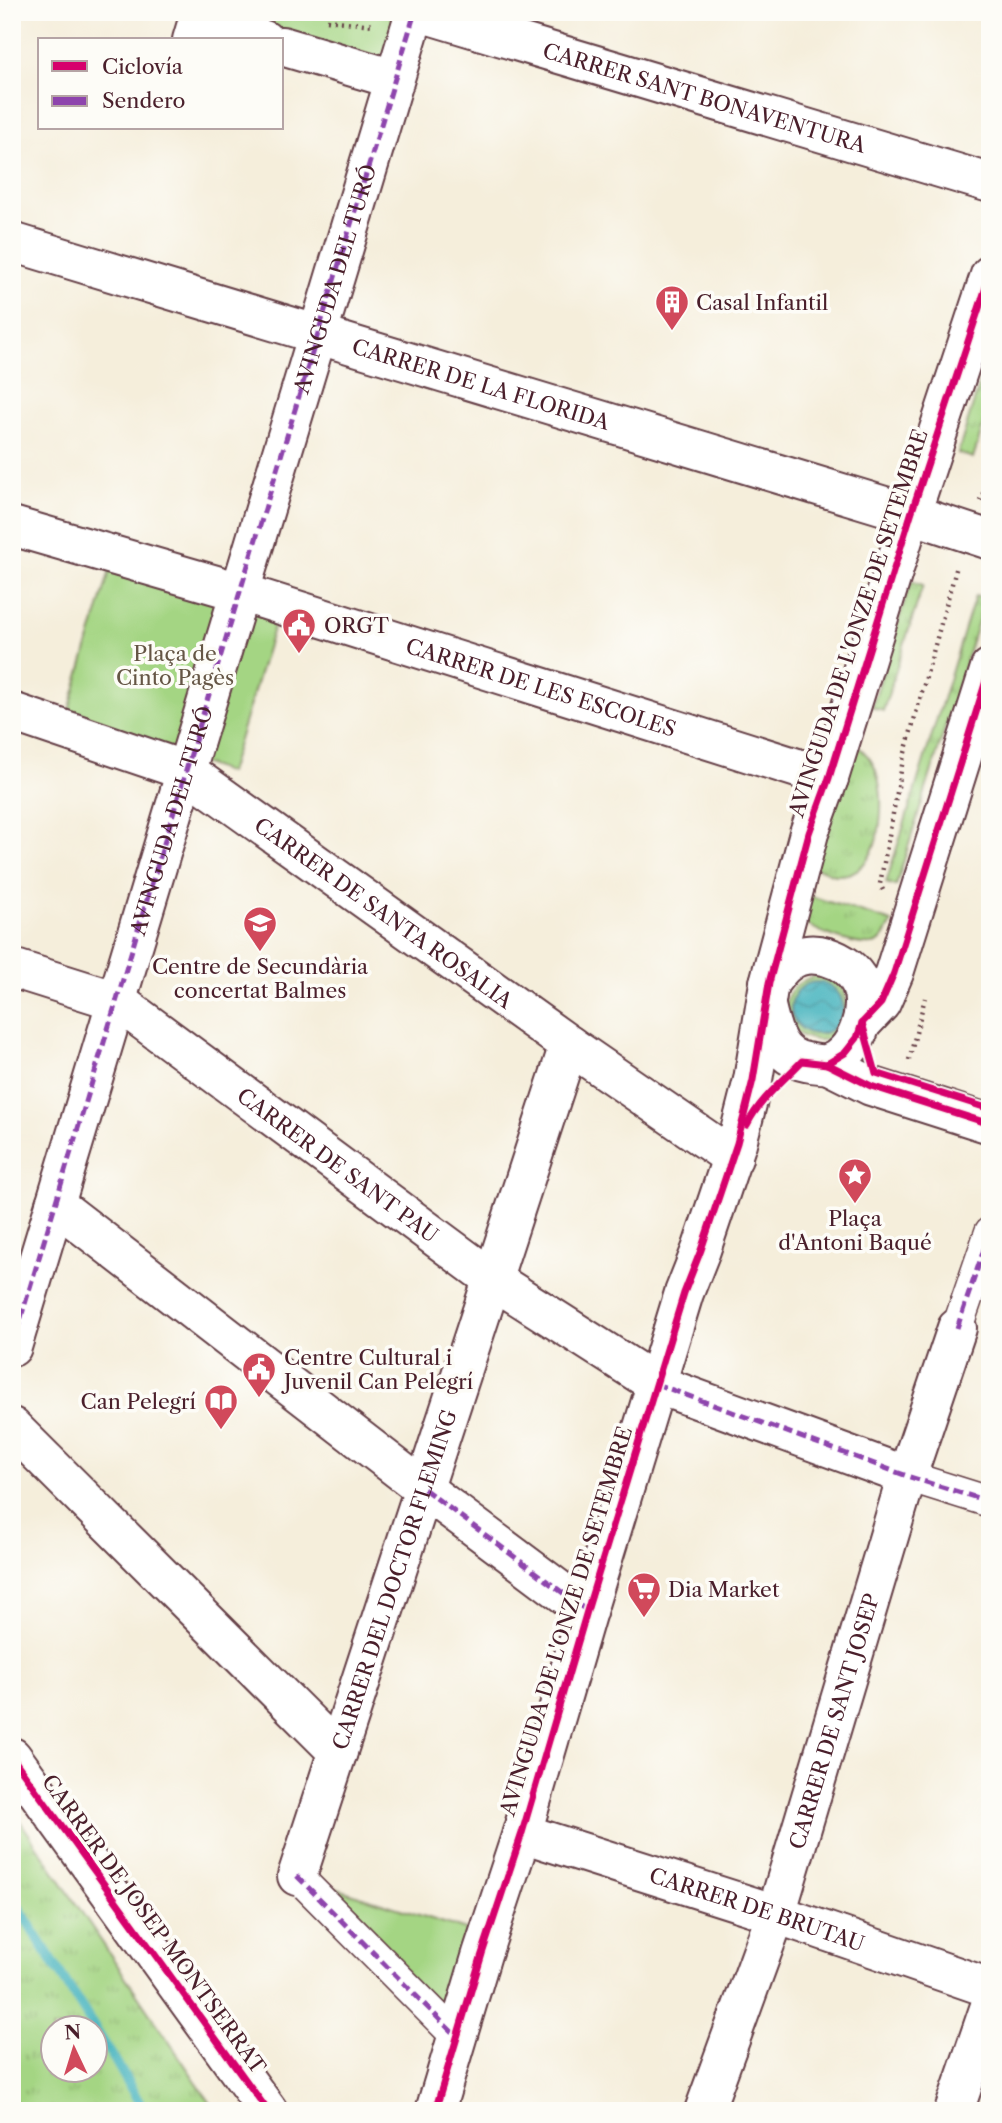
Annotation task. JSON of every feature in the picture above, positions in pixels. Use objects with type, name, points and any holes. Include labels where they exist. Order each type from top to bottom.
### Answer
[{"type":"street","name":"AVINGUDA DEL TURÓ","points":[[12,1347],[22,1280],[55,1203],[394,79],[415,18]]},
{"type":"street","name":"CARRER SANT BONAVENTURA","points":[[415,18],[990,183]]},
{"type":"street","points":[[193,38],[198,20],[257,38]]},
{"type":"street","points":[[284,47],[394,79]]},
{"type":"street","name":"CARRER DE LA FLORIDA","points":[[12,242],[911,514]]},
{"type":"street","name":"AVINGUDA DE L'ONZE DE SETEMBRE","points":[[735,1151],[752,1080],[767,994],[809,833],[990,275]]},
{"type":"street","name":"AVINGUDA DE L'ONZE DE SETEMBRE","points":[[911,514],[990,540]]},
{"type":"street","name":"CARRER DE LES ESCOLES","points":[[12,526],[240,592],[829,778]]},
{"type":"street","points":[[862,1023],[881,1003],[894,973],[990,668]]},
{"type":"street","name":"CARRER DE SANTA ROSALIA","points":[[12,712],[186,771],[569,1045],[735,1151]]},
{"type":"street","points":[[814,1063],[845,1053],[857,1038],[862,1023],[863,1001],[860,983],[845,965],[822,955],[800,955],[786,963],[767,994],[772,1030],[778,1045],[786,1054],[871,1086],[990,1124]]},
{"type":"street","name":"CARRER DE SANT PAU","points":[[12,968],[117,1001],[492,1279],[656,1384],[906,1476]]},
{"type":"street","name":"CARRER DEL DOCTOR FLEMING","points":[[297,1876],[569,1045]]},
{"type":"street","name":"AVINGUDA DE L'ONZE DE SETEMBRE","points":[[435,2111],[522,1833],[684,1293],[735,1151],[752,1113],[767,1095],[814,1063]]},
{"type":"street","points":[[55,1203],[424,1489],[587,1611]]},
{"type":"street","points":[[957,1328],[990,1233]]},
{"type":"street","name":"CARRER DE SANT JOSEP","points":[[704,2111],[775,1914],[906,1476],[957,1328]]},
{"type":"street","points":[[12,1427],[338,1752]]},
{"type":"street","points":[[906,1476],[990,1502]]},
{"type":"street","name":"CARRER DE JOSEP MONTSERRAT","points":[[12,1757],[268,2111]]},
{"type":"street","name":"CARRER DE BRUTAU","points":[[522,1833],[775,1914],[990,1988]]},
{"type":"street","points":[[297,1876],[457,2037]]},
{"type":"street","points":[[954,2111],[990,2006]]},
{"type":"path","points":[[322,19],[415,18]]},
{"type":"green space","points":[[228,12],[403,12],[384,65]]},
{"type":"green space","points":[[990,350],[990,404],[973,458],[958,453]]},
{"type":"green space","name":"Plaça de Cinto Pagès","points":[[113,560],[279,609],[229,773],[68,714]]},
{"type":"green space","points":[[911,581],[923,585],[883,711],[872,707]]},
{"type":"green space","points":[[975,596],[985,599],[896,886],[886,883]]},
{"type":"green space","points":[[851,742],[867,755],[875,769],[880,788],[880,821],[877,838],[863,865],[851,873],[836,875],[811,865]]},
{"type":"green space","points":[[801,893],[892,922],[882,939],[874,944],[842,940],[805,923]]},
{"type":"green space","points":[[817,976],[831,980],[844,992],[846,1005],[843,1025],[831,1038],[810,1039],[793,1029],[788,1020],[785,1003],[788,996],[800,983]],"holes":[[[809,984],[826,984],[837,1026],[822,1034]]]},
{"type":"green space","points":[[12,1809],[216,2111],[21,2111],[12,2096]]},
{"type":"green space","points":[[297,1876],[466,1930],[438,2006]]},
{"type":"water","points":[[817,982],[827,984],[835,990],[841,998],[841,1018],[835,1026],[827,1032],[817,1034],[807,1032],[799,1026],[793,1018],[791,1008],[793,998],[799,990],[807,984]]},
{"type":"waterway","points":[[12,1897],[144,2111]]},
{"type":"marked path","points":[[12,1347],[415,12]]},
{"type":"marked path","points":[[957,1328],[990,1232]]},
{"type":"marked path","points":[[656,1384],[907,1476],[990,1502]]},
{"type":"marked path","points":[[424,1489],[587,1611]]},
{"type":"marked path","points":[[297,1876],[457,2037]]},
{"type":"cycle path","points":[[435,2111],[522,1833],[684,1293],[737,1143],[753,1080],[769,983],[809,833],[990,275]]},
{"type":"cycle path","points":[[747,1125],[765,1099],[802,1061],[827,1064],[845,1053],[857,1038],[862,1023],[881,1003],[894,973],[990,668]]},
{"type":"cycle path","points":[[862,1023],[876,1073],[990,1109]]},
{"type":"cycle path","points":[[827,1064],[871,1086],[990,1124]]},
{"type":"cycle path","points":[[12,1757],[268,2111]]},
{"type":"place","name":"Casal Infantil","points":[[672,332]]},
{"type":"place","name":"ORGT","points":[[299,655]]},
{"type":"place","name":"Centre de Secundària concertat Balmes","points":[[260,953]]},
{"type":"place","name":"Plaça d'Antoni Baqué","points":[[855,1205]]},
{"type":"place","name":"Centre Cultural i Juvenil Can Pelegrí","points":[[259,1399]]},
{"type":"place","name":"Can Pelegrí","points":[[221,1431]]},
{"type":"place","name":"Dia Market","points":[[644,1619]]}]
